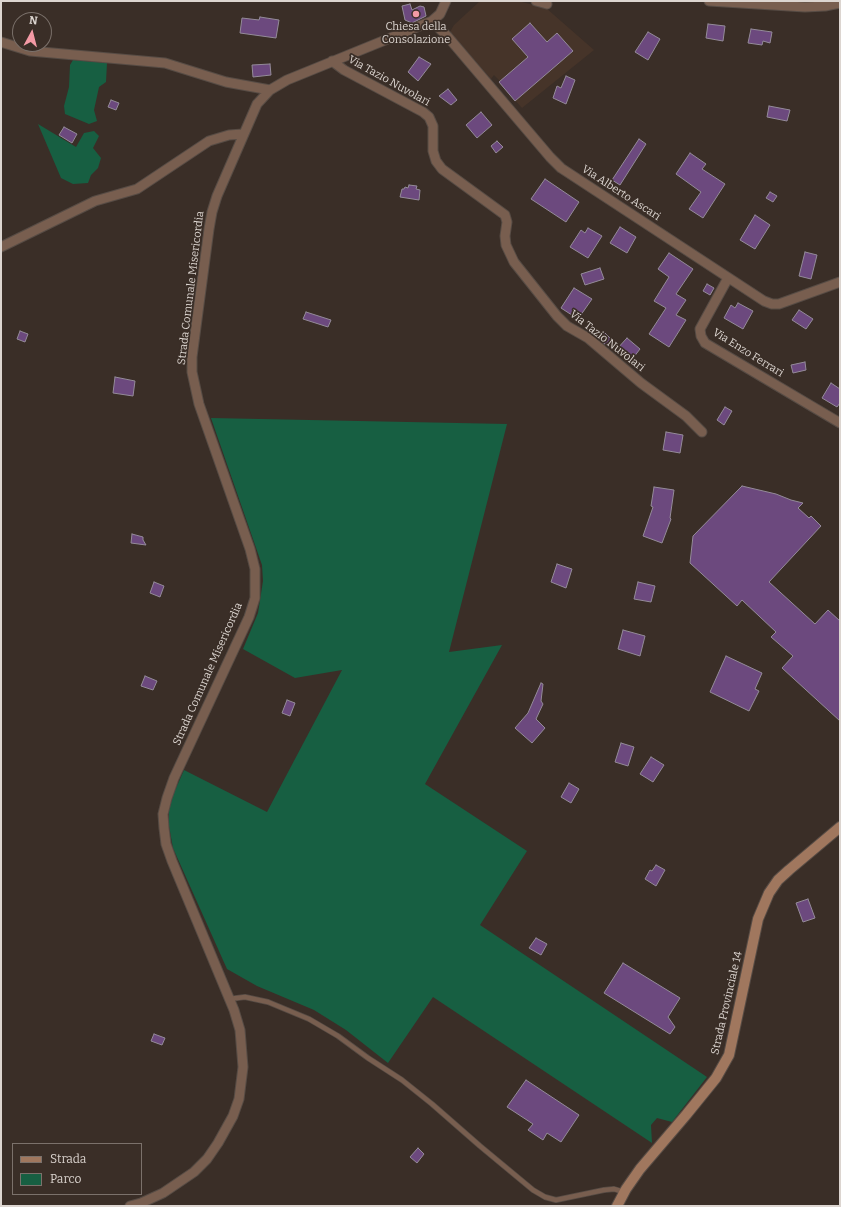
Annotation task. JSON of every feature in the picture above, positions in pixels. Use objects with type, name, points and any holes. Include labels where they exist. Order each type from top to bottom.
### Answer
[{"type":"main road","name":"Strada Provinciale 14","points":[[617,1206],[624,1192],[640,1169],[716,1078],[730,1055],[757,924],[769,893],[778,880],[840,827]]},
{"type":"street","points":[[432,21],[440,14],[446,1]]},
{"type":"street","points":[[536,1],[548,4]]},
{"type":"street","points":[[709,1],[805,7],[825,6],[840,3]]},
{"type":"street","name":"Strada Comunale Misericordia","points":[[130,1206],[141,1203],[163,1193],[194,1172],[207,1159],[218,1144],[233,1116],[238,1099],[243,1067],[243,1049],[240,1030],[229,999],[172,861],[166,844],[163,814],[174,778],[249,616],[255,598],[255,569],[250,549],[199,404],[192,372],[193,349],[212,212],[217,196],[257,104],[270,90],[287,80],[432,21]]},
{"type":"street","name":"Via Alberto Ascari","points":[[432,21],[448,37],[561,168],[728,278],[764,301],[772,304],[779,304],[840,282]]},
{"type":"street","points":[[1,42],[30,51],[165,63],[226,82],[270,90]]},
{"type":"street","name":"Via Tazio Nuvolari","points":[[332,61],[344,70],[423,112],[429,117],[433,126],[433,151],[436,161],[442,169],[505,215],[507,222],[505,236],[514,262],[557,316],[567,326],[588,338],[641,383],[686,416],[702,432]]},
{"type":"street","points":[[1,247],[95,201],[137,189],[209,141],[229,135],[243,134]]},
{"type":"street","name":"Via Enzo Ferrari","points":[[728,278],[700,330],[701,336],[706,343],[840,423]]},
{"type":"lane","points":[[229,999],[245,997],[268,1002],[310,1019],[338,1036],[402,1080],[480,1146],[534,1190],[545,1197],[556,1200],[567,1199],[575,1195],[604,1190],[614,1189],[624,1192]]},
{"type":"shaded area","points":[[480,1],[518,1],[546,8],[594,50],[522,108],[499,83],[500,81],[494,75],[491,79],[450,32],[454,25]]},
{"type":"green space","points":[[73,60],[107,63],[106,82],[99,87],[94,110],[97,121],[89,124],[65,114],[64,106],[69,87],[70,65]]},
{"type":"green space","points":[[38,124],[76,147],[84,133],[94,131],[99,136],[93,148],[101,158],[98,168],[91,175],[88,183],[73,184],[61,178]]},
{"type":"green space","points":[[211,418],[507,424],[449,652],[502,645],[425,784],[527,851],[480,925],[707,1077],[672,1122],[657,1118],[651,1125],[652,1143],[433,997],[388,1063],[346,1030],[314,1010],[257,986],[227,969],[173,848],[169,826],[169,810],[173,795],[184,770],[267,812],[342,670],[295,678],[243,649],[258,613],[263,581],[262,565]]},
{"type":"building","name":"Chiesa della Consolazione","points":[[410,4],[412,10],[420,6],[424,7],[426,16],[412,23],[405,20],[402,6]]},
{"type":"building","points":[[260,17],[279,20],[276,38],[240,33],[242,18],[259,20]]},
{"type":"building","points":[[530,23],[547,42],[557,33],[573,51],[515,101],[499,82],[528,57],[512,39]]},
{"type":"building","points":[[708,24],[725,26],[723,41],[706,38]]},
{"type":"building","points":[[751,29],[772,32],[770,43],[763,41],[762,45],[748,43]]},
{"type":"building","points":[[648,32],[660,39],[648,60],[635,52]]},
{"type":"building","points":[[419,57],[431,64],[418,81],[408,72]]},
{"type":"building","points":[[270,64],[271,75],[253,77],[252,65]]},
{"type":"building","points":[[566,76],[575,80],[566,104],[553,98],[557,86],[561,88]]},
{"type":"building","points":[[448,89],[457,100],[451,105],[439,96]]},
{"type":"building","points":[[111,100],[119,103],[116,110],[108,107]]},
{"type":"building","points":[[769,106],[790,110],[787,121],[767,117]]},
{"type":"building","points":[[481,112],[492,125],[477,138],[466,125]]},
{"type":"building","points":[[64,127],[77,134],[72,143],[59,135]]},
{"type":"building","points":[[639,139],[646,144],[620,185],[612,180]]},
{"type":"building","points":[[497,141],[503,147],[496,153],[491,146]]},
{"type":"building","points":[[690,153],[706,164],[702,169],[725,184],[703,218],[689,209],[701,192],[676,174]]},
{"type":"building","points":[[545,179],[579,202],[566,222],[531,199]]},
{"type":"building","points":[[409,185],[417,186],[416,189],[420,190],[419,200],[400,197],[402,189],[405,187],[408,188]]},
{"type":"building","points":[[770,192],[777,196],[773,202],[766,198]]},
{"type":"building","points":[[755,215],[770,225],[755,249],[740,240]]},
{"type":"building","points":[[620,227],[636,237],[627,253],[610,243]]},
{"type":"building","points":[[588,228],[602,236],[588,258],[570,247],[581,230],[585,233]]},
{"type":"building","points":[[805,252],[817,255],[811,279],[799,276]]},
{"type":"building","points":[[669,253],[693,269],[676,294],[686,300],[676,315],[686,320],[669,347],[649,334],[666,308],[654,301],[669,277],[658,269]]},
{"type":"building","points":[[600,268],[604,279],[585,285],[581,274]]},
{"type":"building","points":[[707,284],[714,288],[710,295],[703,291]]},
{"type":"building","points":[[574,288],[592,299],[578,319],[561,308]]},
{"type":"building","points":[[738,303],[753,311],[743,329],[724,318],[731,305],[735,308]]},
{"type":"building","points":[[799,310],[813,319],[806,329],[792,320]]},
{"type":"building","points":[[306,312],[331,320],[328,327],[303,319]]},
{"type":"building","points":[[20,331],[28,334],[25,342],[17,339]]},
{"type":"building","points":[[604,332],[612,340],[607,346],[598,338]]},
{"type":"building","points":[[627,338],[640,349],[630,362],[616,350]]},
{"type":"building","points":[[805,362],[806,370],[793,373],[791,365]]},
{"type":"building","points":[[115,377],[135,381],[133,396],[113,393]]},
{"type":"building","points":[[831,383],[840,389],[840,403],[837,407],[822,398]]},
{"type":"building","points":[[725,407],[732,411],[724,425],[717,420]]},
{"type":"building","points":[[666,432],[683,435],[680,453],[663,450]]},
{"type":"building","points":[[742,486],[776,494],[803,503],[798,508],[809,518],[811,516],[821,526],[769,582],[815,624],[828,610],[840,621],[840,721],[782,668],[793,656],[771,637],[776,632],[742,600],[737,606],[690,563],[693,536]]},
{"type":"building","points":[[654,487],[674,490],[671,519],[662,543],[643,536],[653,507],[651,506]]},
{"type":"building","points":[[132,534],[143,537],[146,545],[131,543]]},
{"type":"building","points":[[557,564],[572,569],[566,588],[551,582]]},
{"type":"building","points":[[154,582],[164,586],[160,597],[150,593]]},
{"type":"building","points":[[638,582],[655,586],[651,602],[634,599]]},
{"type":"building","points":[[623,630],[645,636],[640,656],[618,649]]},
{"type":"building","points":[[726,656],[762,673],[755,689],[759,691],[749,711],[710,692]]},
{"type":"building","points":[[145,676],[157,681],[153,690],[141,686]]},
{"type":"building","points":[[541,683],[543,684],[541,701],[543,704],[536,719],[545,728],[532,743],[515,728],[528,713]]},
{"type":"building","points":[[287,700],[295,703],[290,716],[282,713]]},
{"type":"building","points":[[621,743],[634,747],[628,766],[615,762]]},
{"type":"building","points":[[651,757],[664,765],[653,782],[640,774]]},
{"type":"building","points":[[569,783],[579,789],[571,803],[561,797]]},
{"type":"building","points":[[656,865],[665,870],[656,886],[645,879],[650,870],[652,871]]},
{"type":"building","points":[[808,899],[815,918],[803,922],[796,903]]},
{"type":"building","points":[[536,938],[547,944],[541,955],[529,948]]},
{"type":"building","points":[[623,963],[680,998],[668,1017],[675,1027],[670,1034],[604,993]]},
{"type":"building","points":[[154,1034],[165,1038],[162,1045],[151,1041]]},
{"type":"building","points":[[526,1080],[579,1115],[561,1142],[547,1133],[543,1140],[528,1130],[533,1124],[507,1107]]},
{"type":"building","points":[[418,1148],[424,1154],[417,1163],[410,1157]]},
{"type":"place","name":"Chiesa della Consolazione","points":[[416,14]]}]
